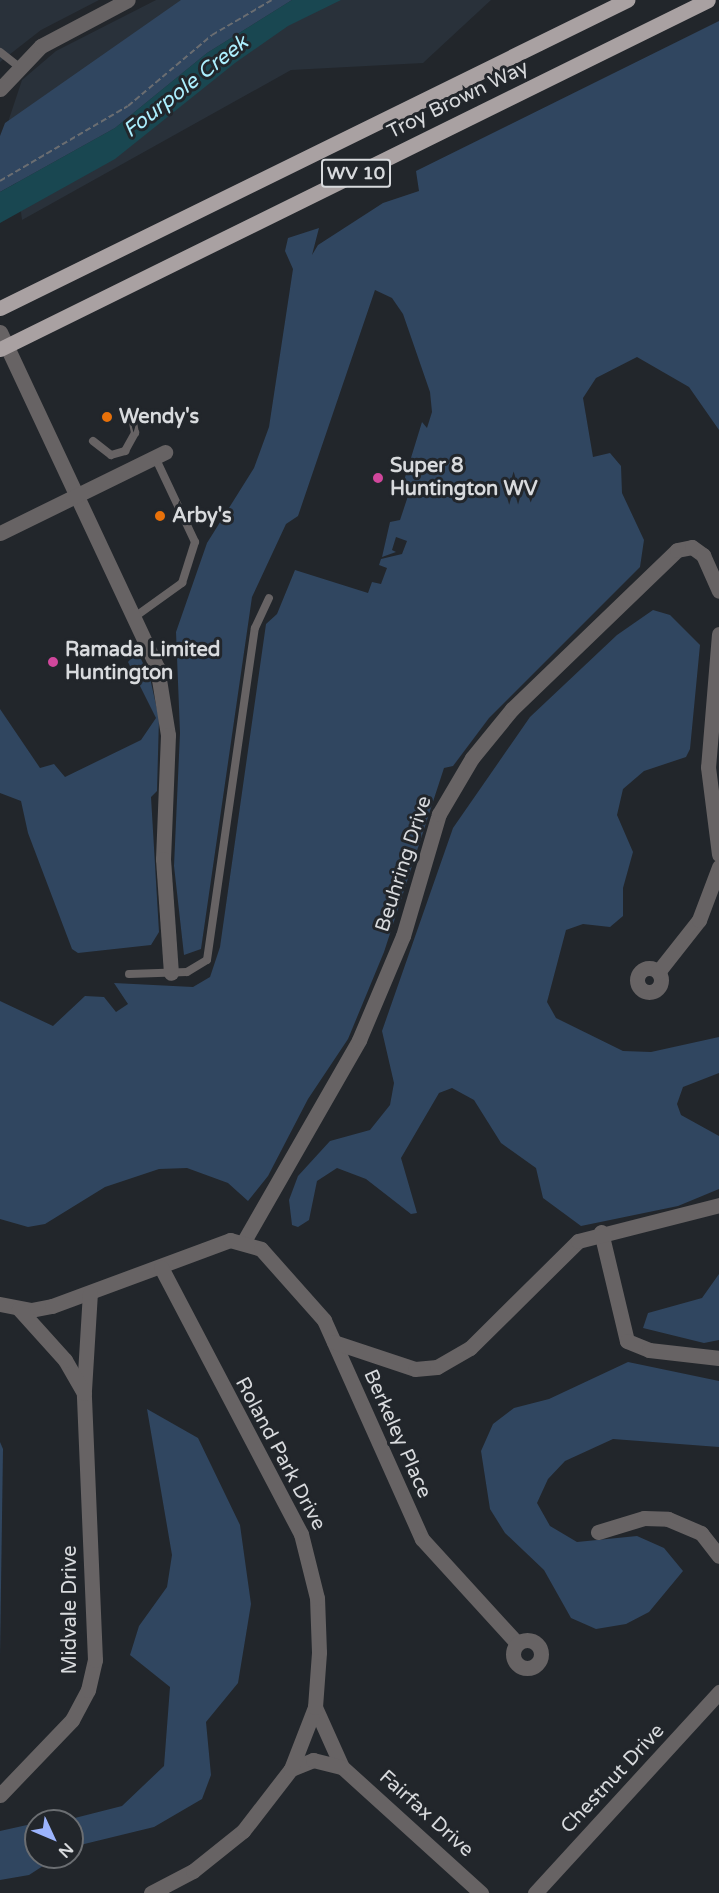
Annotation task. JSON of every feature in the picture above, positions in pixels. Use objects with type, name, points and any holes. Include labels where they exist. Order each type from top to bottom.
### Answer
[{"type":"main road","name":"Troy Brown Way","points":[[0,308],[627,0]]},
{"type":"main road","name":"Troy Brown Way","points":[[1,342],[708,0]]},
{"type":"street","points":[[0,88],[18,66],[60,34],[128,0]]},
{"type":"street","points":[[1,342],[154,657],[167,724],[163,860],[171,973]]},
{"type":"street","points":[[0,533],[160,455]]},
{"type":"street","name":"Beuhring Drive","points":[[244,1241],[359,1040],[403,936],[439,814],[472,758],[512,709],[677,550],[692,548],[703,555],[719,591]]},
{"type":"street","points":[[710,898],[717,849],[708,744],[719,634]]},
{"type":"street","points":[[658,972],[692,931],[710,898],[719,867]]},
{"type":"street","points":[[334,1342],[415,1369],[443,1364],[480,1339],[563,1251],[601,1232],[719,1205]]},
{"type":"street","points":[[601,1232],[627,1341],[649,1350],[719,1358]]},
{"type":"street","points":[[0,1304],[19,1309],[41,1309],[161,1268],[218,1243],[244,1241]]},
{"type":"street","name":"Berkeley Place","points":[[244,1241],[268,1254],[307,1297],[334,1342],[422,1539],[517,1643]]},
{"type":"street","name":"Roland Park Drive","points":[[151,1893],[177,1888],[243,1831],[291,1769],[315,1707],[320,1626],[308,1553],[161,1268]]},
{"type":"street","name":"Midvale Drive","points":[[0,1795],[72,1720],[92,1676],[84,1393],[90,1293]]},
{"type":"street","name":"Midvale Drive","points":[[19,1309],[65,1360],[84,1393]]},
{"type":"street","points":[[598,1532],[644,1518],[668,1519],[701,1533],[719,1556]]},
{"type":"street","name":"Chestnut Drive","points":[[535,1893],[719,1692]]},
{"type":"street","name":"Roland Park Drive","points":[[315,1707],[342,1767]]},
{"type":"street","points":[[291,1769],[313,1760],[342,1767]]},
{"type":"street","name":"Fairfax Drive","points":[[342,1767],[481,1893]]},
{"type":"lane","points":[[0,52],[18,66]]},
{"type":"lane","points":[[93,441],[111,455],[125,451],[135,433],[132,418]]},
{"type":"lane","points":[[136,616],[182,583],[195,542],[160,455]]},
{"type":"lane","points":[[129,974],[195,970],[210,951],[255,628],[269,598]]},
{"type":"path","points":[[0,181],[128,106],[212,34],[272,0]]},
{"type":"shaded area","points":[[0,0],[99,0],[41,30],[0,62]]},
{"type":"shaded area","points":[[156,0],[491,0],[423,63],[291,70],[22,220],[9,119],[22,80],[56,51]]},
{"type":"shaded area","points":[[181,0],[292,0],[207,53],[115,128],[0,192],[0,136],[5,123]]},
{"type":"shaded area","points":[[719,21],[719,430],[689,387],[637,357],[596,378],[583,398],[593,457],[610,453],[621,466],[622,493],[644,540],[640,567],[489,718],[453,766],[444,768],[384,952],[348,1039],[308,1099],[268,1176],[248,1201],[228,1183],[187,1168],[159,1169],[105,1187],[45,1224],[28,1227],[0,1219],[0,1001],[53,1026],[85,996],[104,997],[116,1012],[128,1004],[114,983],[193,987],[210,977],[220,947],[266,624],[277,614],[295,570],[368,593],[372,582],[381,584],[387,568],[379,565],[381,559],[402,554],[407,541],[396,537],[392,550],[396,552],[382,557],[390,522],[400,520],[410,490],[402,487],[422,422],[427,428],[432,412],[430,392],[403,314],[392,298],[375,290],[298,516],[286,524],[252,597],[201,949],[184,955],[174,866],[180,733],[176,632],[207,543],[254,468],[269,427],[293,269],[285,251],[288,238],[319,228],[312,255],[318,245],[383,203],[419,191],[416,171]]},
{"type":"shaded area","points":[[653,610],[670,615],[700,645],[690,749],[686,757],[644,771],[623,789],[617,815],[633,852],[623,888],[623,916],[610,927],[583,924],[566,930],[547,1002],[556,1018],[623,1051],[651,1052],[719,1037],[719,1073],[683,1087],[677,1104],[681,1115],[719,1136],[719,1189],[678,1206],[581,1226],[543,1198],[536,1168],[501,1143],[474,1100],[452,1088],[439,1093],[401,1158],[417,1213],[411,1214],[366,1179],[337,1168],[317,1181],[309,1220],[298,1227],[292,1225],[289,1200],[298,1176],[330,1141],[370,1130],[390,1105],[394,1083],[382,1031],[453,828],[530,717],[617,635]]},
{"type":"shaded area","points":[[133,642],[150,678],[159,718],[157,791],[151,797],[159,932],[151,945],[78,953],[72,949],[28,833],[21,801],[0,793],[0,709],[40,768],[54,764],[65,777],[141,740],[156,718],[128,662],[136,653]]},
{"type":"shaded area","points":[[719,1274],[719,1340],[704,1343],[643,1328],[648,1313],[702,1298]]},
{"type":"shaded area","points":[[628,1362],[719,1381],[719,1447],[613,1439],[565,1461],[548,1479],[537,1503],[550,1526],[577,1542],[637,1536],[664,1548],[683,1571],[649,1612],[626,1624],[596,1629],[571,1618],[544,1570],[505,1533],[490,1509],[481,1451],[493,1424],[514,1408],[549,1399]]},
{"type":"shaded area","points":[[147,1409],[198,1438],[240,1525],[251,1604],[238,1683],[206,1722],[211,1775],[202,1799],[154,1827],[84,1844],[84,1816],[122,1806],[164,1766],[170,1687],[130,1655],[139,1626],[167,1587],[172,1555]]},
{"type":"shaded area","points":[[0,1442],[3,1449],[0,1656]]},
{"type":"shaded area","points":[[24,1826],[24,1869],[38,1869],[29,1875],[0,1880],[0,1831]]},
{"type":"water","name":"Fourpole Creek","points":[[292,0],[341,0],[288,26],[235,63],[115,159],[0,223],[0,192],[115,128],[207,53]]},
{"type":"place","name":"Wendy's","points":[[107,417]]},
{"type":"place","name":"Super 8 Huntington WV","points":[[378,478]]},
{"type":"place","name":"Arby's","points":[[160,516]]},
{"type":"place","name":"Ramada Limited Huntington","points":[[53,662]]}]
